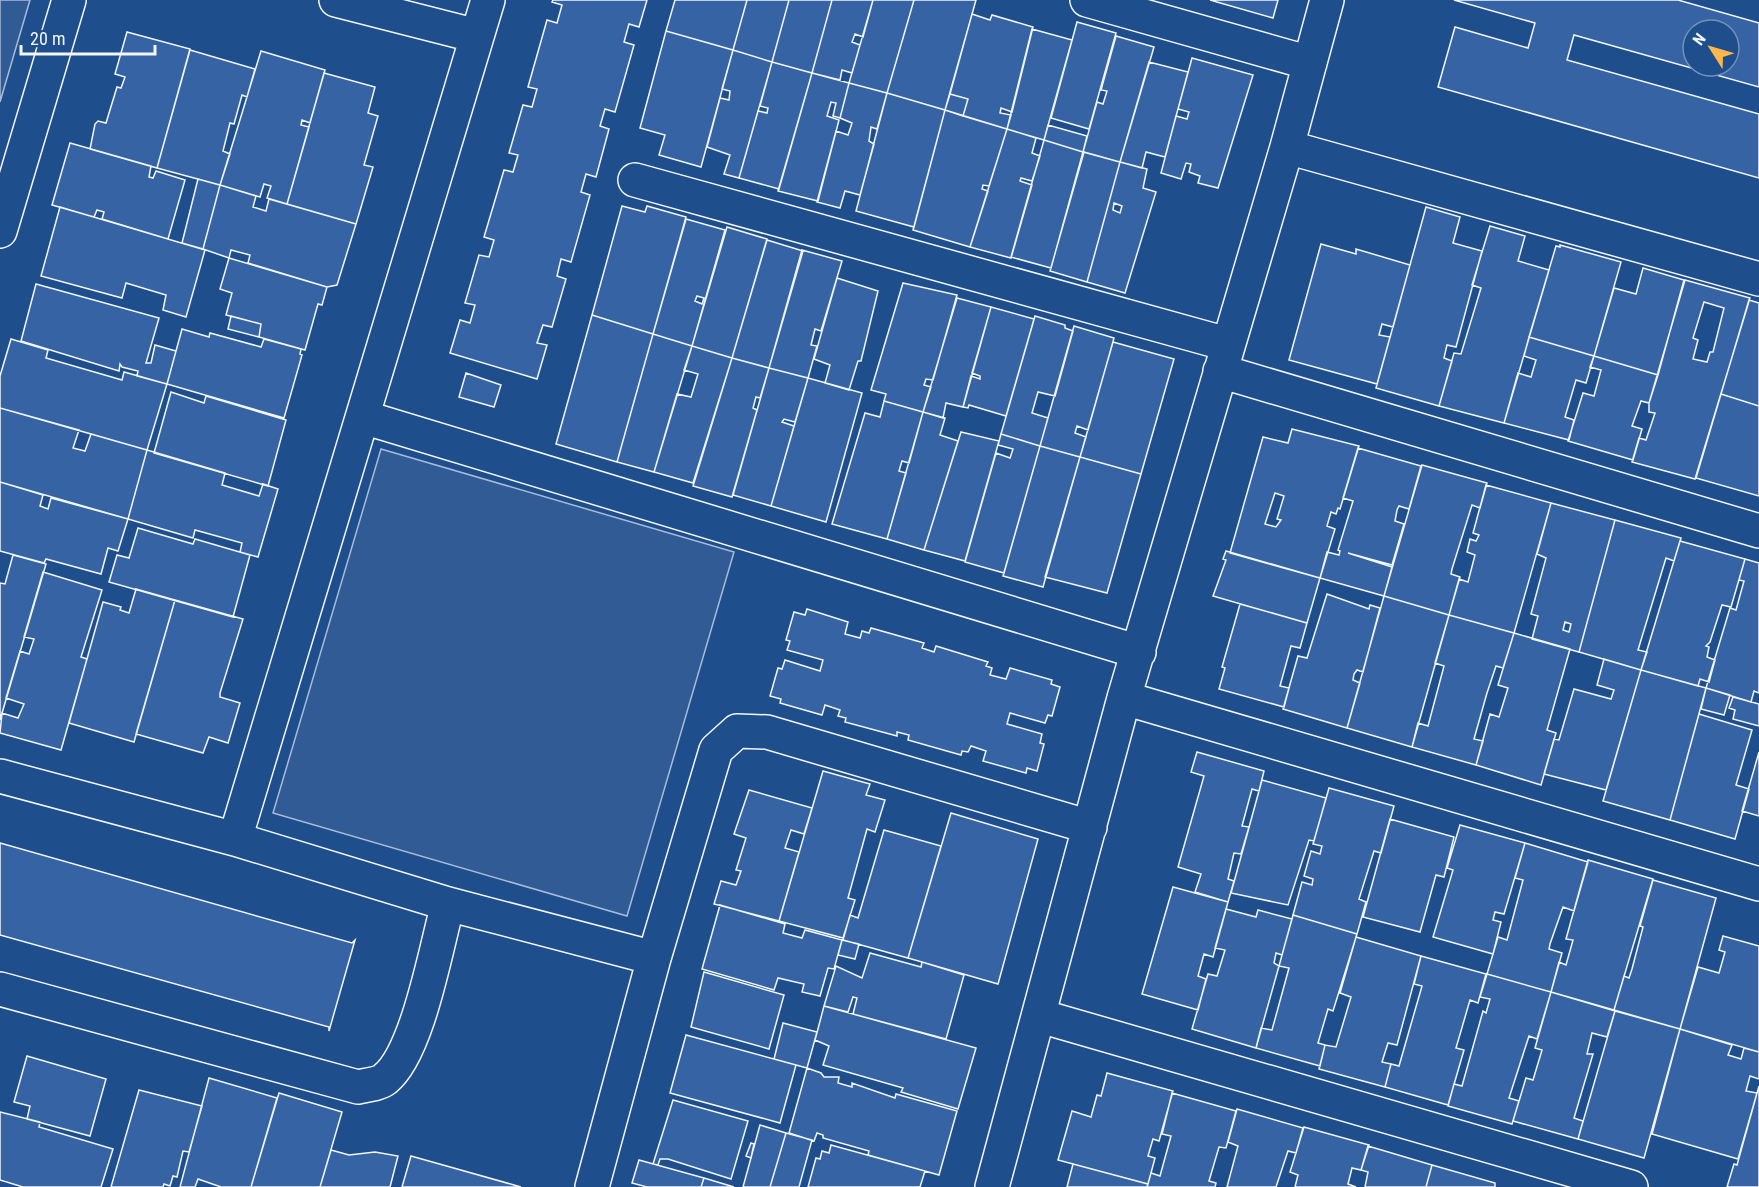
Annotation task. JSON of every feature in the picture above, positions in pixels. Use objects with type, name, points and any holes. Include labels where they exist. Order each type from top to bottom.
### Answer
[{"type":"street","points":[[0,231],[69,0]]},
{"type":"street","points":[[336,0],[477,36]]},
{"type":"street","points":[[235,839],[488,0]]},
{"type":"street","points":[[1086,0],[1310,63]]},
{"type":"street","points":[[992,1187],[1124,698],[1287,147],[1327,0]]},
{"type":"street","points":[[1287,147],[1759,279]]},
{"type":"street","points":[[635,180],[1224,358],[1759,531]]},
{"type":"street","points":[[363,417],[1139,652]]},
{"type":"street","points":[[1124,698],[1759,884]]},
{"type":"street","points":[[592,1187],[654,958],[716,750],[737,731],[767,732],[1090,827]]},
{"type":"street","points":[[0,776],[235,839],[448,904],[654,958]]},
{"type":"street","points":[[0,989],[358,1087],[384,1080],[401,1060],[412,1037],[448,904]]},
{"type":"street","points":[[1040,1016],[1630,1187]]},
{"type":"shaded area","points":[[0,0],[30,0],[0,102]]},
{"type":"shaded area","points":[[381,449],[734,552],[627,916],[273,813]]},
{"type":"building","points":[[553,0],[647,0],[639,27],[629,24],[624,42],[634,45],[615,112],[605,109],[600,126],[609,129],[596,177],[586,174],[581,192],[590,195],[571,262],[561,259],[557,276],[566,279],[552,327],[543,325],[537,343],[547,345],[537,379],[450,353],[460,320],[470,323],[475,305],[465,303],[479,255],[489,257],[494,240],[484,237],[504,170],[513,172],[518,155],[509,153],[523,105],[532,107],[537,89],[528,87],[547,20],[557,23],[562,5],[552,2]]},
{"type":"building","points":[[675,0],[747,0],[733,50],[666,31]]},
{"type":"building","points":[[747,0],[789,0],[772,62],[733,50]]},
{"type":"building","points":[[789,0],[832,0],[812,73],[772,62]]},
{"type":"building","points":[[832,0],[873,0],[863,37],[855,34],[852,42],[860,45],[852,73],[842,70],[840,80],[812,73]]},
{"type":"building","points":[[873,0],[914,0],[887,93],[849,83]]},
{"type":"building","points":[[914,0],[976,0],[945,110],[887,93]]},
{"type":"building","points":[[1210,0],[1278,0],[1273,18]]},
{"type":"building","points":[[1454,0],[1678,0],[1759,23],[1759,87],[1727,78],[1741,78],[1741,18],[1681,18],[1681,65],[1574,35],[1567,60],[1759,114],[1759,178],[1438,87],[1455,27],[1528,48],[1535,23]]},
{"type":"building","points":[[972,14],[990,20],[992,15],[1033,27],[1012,112],[1001,108],[1000,113],[1011,115],[1007,129],[963,116],[968,99],[950,94]]},
{"type":"building","points":[[1077,22],[1116,33],[1089,129],[1051,118]]},
{"type":"building","points":[[1032,29],[1072,40],[1044,140],[1007,129]]},
{"type":"building","points":[[666,31],[733,50],[701,167],[659,155],[665,135],[640,128]]},
{"type":"building","points":[[127,32],[190,49],[157,168],[90,149],[95,124],[98,121],[106,123],[117,87],[121,88],[125,77],[115,74]]},
{"type":"building","points":[[1116,36],[1154,47],[1120,162],[1083,152],[1097,102],[1103,104],[1107,91],[1101,90]]},
{"type":"building","points":[[190,50],[255,69],[247,97],[242,95],[234,124],[230,123],[223,151],[230,154],[220,185],[157,168]]},
{"type":"building","points":[[733,50],[772,62],[739,178],[724,174],[730,155],[707,147],[720,98],[729,100],[730,91],[722,89]]},
{"type":"building","points":[[261,51],[325,70],[310,123],[302,120],[301,125],[309,127],[287,204],[267,198],[271,186],[264,184],[260,197],[220,185]]},
{"type":"building","points":[[1192,58],[1253,75],[1218,188],[1198,183],[1200,176],[1189,172],[1191,164],[1186,163],[1181,179],[1161,173],[1176,116],[1187,119],[1189,112],[1178,109]]},
{"type":"building","points":[[772,62],[812,73],[779,189],[739,178],[758,111],[767,113],[768,108],[760,106]]},
{"type":"building","points":[[1149,62],[1188,72],[1165,157],[1146,152],[1142,168],[1120,162]]},
{"type":"building","points":[[324,73],[375,87],[368,113],[378,116],[364,165],[373,167],[356,224],[287,204]]},
{"type":"building","points":[[812,73],[849,83],[840,118],[833,116],[836,103],[831,102],[827,116],[839,120],[818,201],[778,191]]},
{"type":"building","points":[[849,83],[887,93],[877,129],[871,127],[869,141],[874,144],[860,195],[845,191],[840,208],[817,202],[836,131],[848,135],[852,123],[840,118]]},
{"type":"building","points":[[887,93],[945,110],[914,227],[856,211]]},
{"type":"building","points":[[950,94],[968,99],[963,116],[945,110]]},
{"type":"building","points":[[945,110],[1007,129],[989,186],[983,185],[982,189],[988,191],[970,247],[913,230]]},
{"type":"building","points":[[1048,125],[1087,136],[1083,152],[1044,140]]},
{"type":"building","points":[[1007,129],[1036,138],[1032,153],[1040,156],[1032,181],[1021,178],[1020,181],[1032,185],[1011,258],[970,247]]},
{"type":"building","points":[[1044,140],[1083,152],[1051,268],[1011,257]]},
{"type":"building","points":[[70,143],[151,166],[149,177],[153,178],[156,171],[185,180],[168,239],[102,219],[104,212],[97,210],[94,217],[52,205]]},
{"type":"building","points":[[1084,152],[1120,162],[1087,282],[1050,271]]},
{"type":"building","points":[[1120,162],[1147,169],[1143,188],[1156,192],[1125,293],[1087,282]],"holes":[[[1114,203],[1122,206],[1120,213],[1113,210]]]},
{"type":"building","points":[[198,179],[220,185],[203,249],[182,243]]},
{"type":"building","points":[[220,185],[256,196],[253,207],[266,211],[269,199],[356,224],[337,285],[327,287],[248,263],[250,255],[231,250],[229,258],[203,249]]},
{"type":"building","points":[[622,206],[645,212],[647,206],[686,217],[653,334],[592,315]]},
{"type":"building","points":[[60,207],[205,250],[186,317],[163,310],[166,295],[126,283],[122,298],[41,276]]},
{"type":"building","points":[[1426,207],[1460,217],[1453,243],[1482,251],[1456,347],[1447,345],[1444,358],[1452,361],[1439,406],[1376,388]]},
{"type":"building","points":[[686,219],[725,230],[692,346],[653,334]],"holes":[[[697,296],[704,298],[702,304],[695,301]]]},
{"type":"building","points":[[1490,226],[1525,236],[1518,261],[1549,270],[1504,423],[1439,406],[1454,353],[1461,354],[1481,288],[1472,285]]},
{"type":"building","points":[[727,227],[767,239],[732,358],[692,346]]},
{"type":"building","points":[[767,240],[803,251],[769,368],[732,358]]},
{"type":"building","points":[[1321,244],[1356,254],[1356,249],[1410,265],[1393,327],[1382,324],[1379,335],[1390,337],[1377,384],[1289,360]]},
{"type":"building","points":[[1560,245],[1621,262],[1594,356],[1529,337],[1556,246],[1560,247]]},
{"type":"building","points":[[802,250],[842,261],[821,331],[815,329],[811,345],[817,346],[808,378],[769,368]]},
{"type":"building","points":[[229,258],[327,287],[322,305],[318,304],[305,350],[259,337],[261,324],[226,315],[232,293],[220,289]]},
{"type":"building","points":[[1643,268],[1684,280],[1658,375],[1594,356],[1614,288],[1636,294]]},
{"type":"building","points":[[837,278],[878,291],[861,361],[858,361],[849,390],[825,383],[830,365],[814,359]]},
{"type":"building","points":[[1685,280],[1750,298],[1695,479],[1632,462],[1639,438],[1646,440],[1655,413],[1649,412],[1649,403]],"holes":[[[1704,302],[1724,308],[1713,352],[1710,352],[1707,362],[1693,359],[1698,340],[1693,338]]]},
{"type":"building","points":[[903,283],[957,295],[933,380],[926,379],[924,385],[931,387],[923,412],[884,401],[886,394],[871,390]]},
{"type":"building","points":[[36,284],[159,318],[146,363],[151,363],[155,345],[176,351],[167,384],[137,376],[138,371],[122,367],[120,364],[119,371],[21,341]]},
{"type":"building","points":[[957,298],[991,307],[963,407],[946,403],[943,418],[923,412]]},
{"type":"building","points":[[1749,300],[1759,303],[1759,406],[1721,394]]},
{"type":"building","points":[[991,307],[1034,319],[1006,416],[969,405],[968,408],[963,407],[971,376],[980,379],[980,376],[972,373]]},
{"type":"building","points":[[592,315],[653,334],[617,462],[556,444]]},
{"type":"building","points":[[231,316],[261,324],[259,337],[228,329]]},
{"type":"building","points":[[1035,316],[1065,325],[1065,328],[1073,331],[1055,396],[1038,392],[1032,413],[1048,418],[1040,446],[1001,434]]},
{"type":"building","points":[[1074,326],[1114,338],[1088,430],[1077,426],[1075,433],[1086,437],[1080,457],[1040,446]]},
{"type":"building","points":[[182,329],[209,337],[210,333],[261,347],[264,339],[301,349],[300,354],[302,355],[284,418],[167,384]]},
{"type":"building","points":[[653,334],[692,346],[654,472],[617,462]]},
{"type":"building","points":[[1529,337],[1594,356],[1586,383],[1576,380],[1565,417],[1574,420],[1569,440],[1504,423],[1518,373],[1531,377],[1536,360],[1524,356]]},
{"type":"building","points":[[11,339],[48,350],[46,358],[122,380],[124,372],[167,384],[147,450],[0,408],[0,376]]},
{"type":"building","points":[[1113,342],[1174,359],[1141,474],[1080,457]]},
{"type":"building","points":[[692,346],[732,358],[693,483],[654,472],[677,394],[691,397],[698,374],[684,370]]},
{"type":"building","points":[[1594,356],[1658,375],[1649,403],[1641,401],[1632,426],[1642,429],[1633,460],[1568,441],[1583,393],[1594,396],[1601,370],[1590,367]]},
{"type":"building","points":[[732,358],[769,368],[760,398],[756,397],[753,408],[757,410],[732,497],[693,486]]},
{"type":"building","points":[[769,368],[808,378],[795,422],[784,419],[782,422],[794,426],[771,506],[733,495]]},
{"type":"building","points":[[466,373],[501,385],[494,407],[459,397]]},
{"type":"building","points":[[808,378],[862,393],[826,522],[771,506]]},
{"type":"building","points":[[171,392],[204,403],[206,396],[286,420],[268,486],[154,453]]},
{"type":"building","points":[[1721,394],[1759,406],[1759,496],[1696,478]]},
{"type":"building","points":[[884,401],[923,412],[909,463],[902,461],[899,471],[906,473],[887,539],[832,524],[865,413],[880,417]]},
{"type":"building","points":[[0,408],[79,430],[73,448],[85,451],[91,434],[147,450],[128,519],[0,482]]},
{"type":"building","points":[[923,412],[945,418],[940,435],[958,441],[924,550],[887,539]]},
{"type":"building","points":[[1292,429],[1359,446],[1340,509],[1338,508],[1336,514],[1331,512],[1327,526],[1335,529],[1320,578],[1230,553],[1263,437],[1288,443]],"holes":[[[1275,493],[1284,496],[1277,519],[1281,520],[1276,527],[1265,524]]]},
{"type":"building","points":[[961,432],[999,441],[965,561],[924,550]]},
{"type":"building","points":[[1001,434],[1040,446],[1004,573],[965,562],[996,453],[1010,458],[1013,449],[998,445]]},
{"type":"building","points":[[1040,446],[1080,457],[1043,587],[1003,576]]},
{"type":"building","points":[[1358,448],[1421,466],[1409,509],[1399,506],[1397,510],[1395,521],[1404,524],[1392,565],[1348,553],[1392,567],[1384,596],[1320,578],[1327,552],[1339,555],[1338,550],[1353,501],[1343,498]]},
{"type":"building","points":[[147,450],[225,473],[222,485],[259,496],[263,484],[278,489],[258,557],[240,552],[242,543],[195,530],[193,538],[128,519]]},
{"type":"building","points":[[1080,457],[1141,474],[1107,593],[1045,577]]},
{"type":"building","points":[[1422,465],[1487,483],[1480,508],[1472,505],[1452,569],[1451,574],[1460,577],[1449,615],[1384,596]]},
{"type":"building","points":[[0,482],[43,495],[40,506],[48,509],[51,498],[128,519],[118,551],[108,548],[101,574],[46,559],[44,563],[0,551]]},
{"type":"building","points":[[1486,485],[1551,503],[1514,633],[1449,615],[1459,579],[1468,582],[1475,555],[1467,552],[1470,539],[1476,541],[1479,535],[1473,533]]},
{"type":"building","points":[[1551,503],[1615,520],[1579,652],[1532,639],[1538,616],[1531,614],[1546,558],[1537,554]],"holes":[[[1565,622],[1571,624],[1569,632],[1563,630]]]},
{"type":"building","points":[[1615,520],[1681,538],[1674,561],[1666,558],[1638,650],[1647,652],[1641,670],[1579,652]]},
{"type":"building","points":[[138,528],[193,544],[195,539],[250,555],[233,617],[109,582],[117,555],[129,558]]},
{"type":"building","points":[[1680,541],[1745,559],[1731,607],[1722,605],[1710,642],[1706,646],[1709,647],[1707,657],[1715,660],[1709,682],[1700,679],[1698,686],[1641,670]]},
{"type":"building","points":[[1226,551],[1320,578],[1307,623],[1213,596],[1226,560],[1223,559]]},
{"type":"building","points":[[13,555],[46,564],[0,720],[0,583],[5,584]]},
{"type":"building","points":[[1745,559],[1759,563],[1759,693],[1754,691],[1751,702],[1706,688],[1730,608],[1736,610],[1744,581],[1739,580]]},
{"type":"building","points":[[43,572],[102,590],[81,657],[87,659],[61,750],[0,733],[2,713],[18,718],[24,704],[6,698],[20,651],[29,654],[34,639],[24,637]]},
{"type":"building","points":[[136,589],[175,600],[134,742],[69,723],[103,602],[121,607],[120,610],[129,613]]},
{"type":"building","points":[[1327,594],[1369,609],[1370,605],[1380,608],[1363,672],[1357,670],[1354,674],[1353,680],[1360,683],[1347,728],[1283,709],[1298,656],[1307,658]]},
{"type":"building","points":[[1384,596],[1449,615],[1412,747],[1347,728]]},
{"type":"building","points":[[175,600],[243,619],[220,693],[220,697],[240,703],[228,743],[209,737],[203,753],[136,734]]},
{"type":"building","points":[[1240,604],[1307,623],[1300,648],[1291,646],[1280,686],[1289,688],[1284,707],[1219,689],[1225,668],[1222,667]]},
{"type":"building","points":[[807,609],[848,622],[845,634],[860,638],[862,631],[869,633],[871,628],[924,643],[922,648],[934,652],[936,646],[988,662],[986,666],[992,668],[990,675],[1006,679],[1010,668],[1052,680],[1051,684],[1060,687],[1052,716],[1048,715],[1045,723],[1010,713],[1007,724],[1042,734],[1040,743],[1044,744],[1037,771],[1027,768],[1026,773],[983,761],[986,751],[971,746],[968,752],[962,751],[961,755],[908,740],[909,735],[897,732],[897,736],[845,722],[846,718],[838,716],[840,710],[825,705],[822,715],[780,703],[781,699],[770,696],[778,668],[782,669],[785,660],[820,671],[823,660],[787,650],[790,641],[786,640],[794,612],[805,615]]},
{"type":"building","points":[[1449,615],[1514,633],[1503,668],[1496,666],[1487,693],[1474,739],[1483,741],[1476,765],[1412,747],[1418,723],[1428,726],[1444,666],[1435,663]]},
{"type":"building","points":[[1514,633],[1570,649],[1547,730],[1556,733],[1541,785],[1476,765],[1490,714],[1499,717],[1508,688],[1498,685]]},
{"type":"building","points":[[1604,659],[1641,670],[1606,790],[1544,774],[1554,739],[1559,740],[1574,689],[1611,699],[1614,690],[1597,685]]},
{"type":"building","points":[[1641,670],[1706,688],[1670,820],[1603,801]]},
{"type":"building","points":[[1706,688],[1730,695],[1724,715],[1701,709]]},
{"type":"building","points":[[1733,697],[1759,704],[1759,726],[1733,719],[1735,710],[1729,708]]},
{"type":"building","points":[[1699,714],[1752,730],[1736,785],[1749,789],[1735,839],[1670,820]]},
{"type":"building","points":[[1197,752],[1264,771],[1259,791],[1252,789],[1242,826],[1249,827],[1241,854],[1234,853],[1228,879],[1234,881],[1228,902],[1195,892],[1201,874],[1178,867],[1204,776],[1191,772]]},
{"type":"building","points":[[1759,752],[1759,816],[1742,811]]},
{"type":"building","points":[[823,771],[870,784],[866,795],[885,800],[875,832],[867,829],[848,898],[855,900],[843,938],[779,921]]},
{"type":"building","points":[[1262,780],[1326,798],[1314,841],[1309,840],[1288,905],[1231,893]]},
{"type":"building","points":[[1329,788],[1394,806],[1381,853],[1374,851],[1359,899],[1366,902],[1357,934],[1293,915],[1302,882],[1312,885],[1313,879],[1304,876],[1311,851],[1320,854],[1322,846],[1313,844]]},
{"type":"building","points":[[749,790],[812,808],[804,834],[791,830],[785,848],[799,852],[779,921],[714,904],[721,881],[736,885],[741,871],[736,870],[746,838],[734,834]]},
{"type":"building","points":[[951,813],[1038,839],[998,984],[908,958]]},
{"type":"building","points":[[1390,819],[1454,837],[1444,877],[1436,875],[1420,932],[1363,917]]},
{"type":"building","points":[[1460,825],[1525,843],[1504,914],[1495,912],[1493,920],[1501,922],[1493,954],[1433,937],[1453,870],[1447,868]]},
{"type":"building","points":[[884,830],[941,846],[908,958],[843,940],[850,915],[858,918]]},
{"type":"building","points":[[0,843],[352,943],[355,940],[329,1031],[329,1027],[0,935]]},
{"type":"building","points":[[1525,843],[1588,862],[1574,911],[1563,907],[1550,944],[1549,949],[1562,953],[1551,992],[1487,974],[1498,937],[1507,940],[1523,880],[1515,878]]},
{"type":"building","points":[[1588,860],[1653,879],[1614,1010],[1551,992],[1559,962],[1566,965],[1573,940],[1566,939]]},
{"type":"building","points":[[1653,880],[1716,898],[1680,1029],[1614,1010],[1624,976],[1629,978],[1632,969],[1643,927],[1640,926]]},
{"type":"building","points":[[1173,887],[1228,902],[1213,957],[1204,954],[1198,976],[1206,979],[1198,1010],[1142,994]]},
{"type":"building","points":[[720,905],[785,924],[783,933],[802,938],[805,930],[842,940],[834,969],[828,968],[820,996],[802,992],[804,984],[778,978],[774,990],[702,969]]},
{"type":"building","points":[[1226,909],[1256,917],[1258,910],[1292,919],[1282,955],[1276,953],[1274,963],[1279,966],[1256,1048],[1192,1029],[1208,974],[1217,976],[1225,950],[1215,948]]},
{"type":"building","points":[[1293,915],[1357,934],[1333,1011],[1328,1009],[1318,1043],[1325,1045],[1320,1066],[1256,1048],[1261,1028],[1272,1030],[1289,968],[1279,966]]},
{"type":"building","points":[[1723,936],[1759,946],[1759,1052],[1680,1029],[1698,967],[1719,973],[1725,952],[1719,950]]},
{"type":"building","points":[[1356,937],[1421,956],[1397,1045],[1388,1043],[1382,1062],[1391,1064],[1385,1087],[1319,1069],[1325,1045],[1336,1047],[1351,997],[1340,993]]},
{"type":"building","points":[[842,940],[859,944],[855,959],[838,955]]},
{"type":"building","points":[[870,953],[921,967],[922,962],[964,975],[946,1039],[853,1014],[857,998],[853,997],[848,1012],[824,1006],[836,966],[862,978]]},
{"type":"building","points":[[1421,956],[1486,974],[1478,1003],[1470,1000],[1456,1048],[1464,1050],[1448,1105],[1385,1087],[1391,1064],[1399,1066],[1422,986],[1414,984]]},
{"type":"building","points":[[704,972],[784,995],[769,1049],[691,1027]]},
{"type":"building","points":[[1487,974],[1551,992],[1537,1039],[1529,1036],[1509,1098],[1519,1101],[1512,1124],[1448,1106],[1454,1084],[1462,1086],[1483,1011],[1486,1013],[1490,999],[1480,997]]},
{"type":"building","points":[[1551,992],[1615,1011],[1607,1037],[1592,1033],[1587,1054],[1593,1054],[1574,1118],[1583,1121],[1578,1139],[1513,1121],[1526,1078],[1533,1080],[1542,1050],[1535,1048]]},
{"type":"building","points":[[824,1006],[976,1048],[958,1109],[901,1092],[903,1088],[823,1065],[829,1046],[815,1040]]},
{"type":"building","points":[[1615,1011],[1680,1029],[1644,1158],[1578,1139]]},
{"type":"building","points":[[783,1023],[817,1032],[807,1068],[774,1059]]},
{"type":"building","points":[[1680,1029],[1732,1045],[1728,1055],[1741,1059],[1744,1048],[1759,1052],[1759,1079],[1750,1076],[1746,1091],[1757,1093],[1738,1159],[1652,1134]]},
{"type":"building","points":[[686,1035],[796,1065],[780,1123],[670,1093]]},
{"type":"building","points":[[27,1056],[106,1079],[90,1136],[27,1119],[30,1106],[14,1102]]},
{"type":"building","points":[[807,1068],[821,1073],[824,1077],[839,1077],[838,1083],[852,1087],[852,1083],[895,1098],[896,1094],[957,1111],[939,1175],[868,1155],[869,1151],[823,1138],[823,1135],[817,1133],[814,1141],[789,1133]]},
{"type":"building","points":[[1107,1073],[1173,1091],[1159,1141],[1153,1139],[1148,1156],[1155,1158],[1148,1184],[1058,1160],[1072,1111],[1091,1117],[1097,1095],[1101,1096]]},
{"type":"building","points":[[209,1078],[277,1098],[251,1187],[221,1187],[198,1179],[195,1187],[180,1187]]},
{"type":"building","points":[[1759,1086],[1759,1187],[1727,1187],[1734,1164],[1737,1165]]},
{"type":"building","points":[[139,1090],[202,1106],[189,1152],[183,1151],[177,1177],[173,1176],[170,1186],[164,1184],[163,1187],[111,1187]]},
{"type":"building","points":[[279,1093],[342,1112],[320,1187],[251,1187]]},
{"type":"building","points":[[1172,1093],[1236,1111],[1226,1148],[1219,1147],[1209,1181],[1216,1183],[1215,1187],[1147,1187],[1151,1173],[1160,1176],[1171,1136],[1162,1134]]},
{"type":"building","points":[[673,1100],[748,1121],[731,1179],[668,1159],[660,1159],[658,1165],[653,1164]]},
{"type":"building","points":[[1237,1109],[1303,1128],[1296,1153],[1288,1151],[1276,1187],[1227,1187],[1238,1146],[1228,1142]]},
{"type":"building","points":[[0,1112],[40,1122],[39,1127],[113,1149],[101,1187],[23,1187],[0,1180]]},
{"type":"building","points":[[760,1125],[786,1133],[770,1187],[743,1187]]},
{"type":"building","points":[[1304,1127],[1369,1145],[1361,1170],[1352,1168],[1348,1184],[1356,1187],[1295,1187],[1298,1175],[1290,1172]]},
{"type":"building","points":[[786,1133],[812,1140],[799,1187],[770,1187]]},
{"type":"building","points":[[751,1143],[754,1144],[751,1158],[746,1156]]},
{"type":"building","points":[[831,1145],[925,1171],[920,1187],[808,1187],[816,1158],[820,1159],[822,1151],[829,1153]]},
{"type":"building","points":[[1368,1146],[1432,1165],[1426,1187],[1365,1187],[1368,1172],[1361,1170]]},
{"type":"building","points":[[331,1150],[349,1155],[375,1152],[398,1156],[390,1187],[320,1187]]},
{"type":"building","points":[[411,1156],[521,1187],[402,1187]]},
{"type":"building","points":[[639,1160],[704,1178],[701,1187],[647,1187],[632,1183]]},
{"type":"building","points":[[1073,1164],[1148,1184],[1147,1187],[1067,1187]]},
{"type":"building","points":[[1432,1165],[1495,1183],[1495,1187],[1426,1187]]},
{"type":"building","points":[[704,1178],[734,1187],[701,1187]]}]
